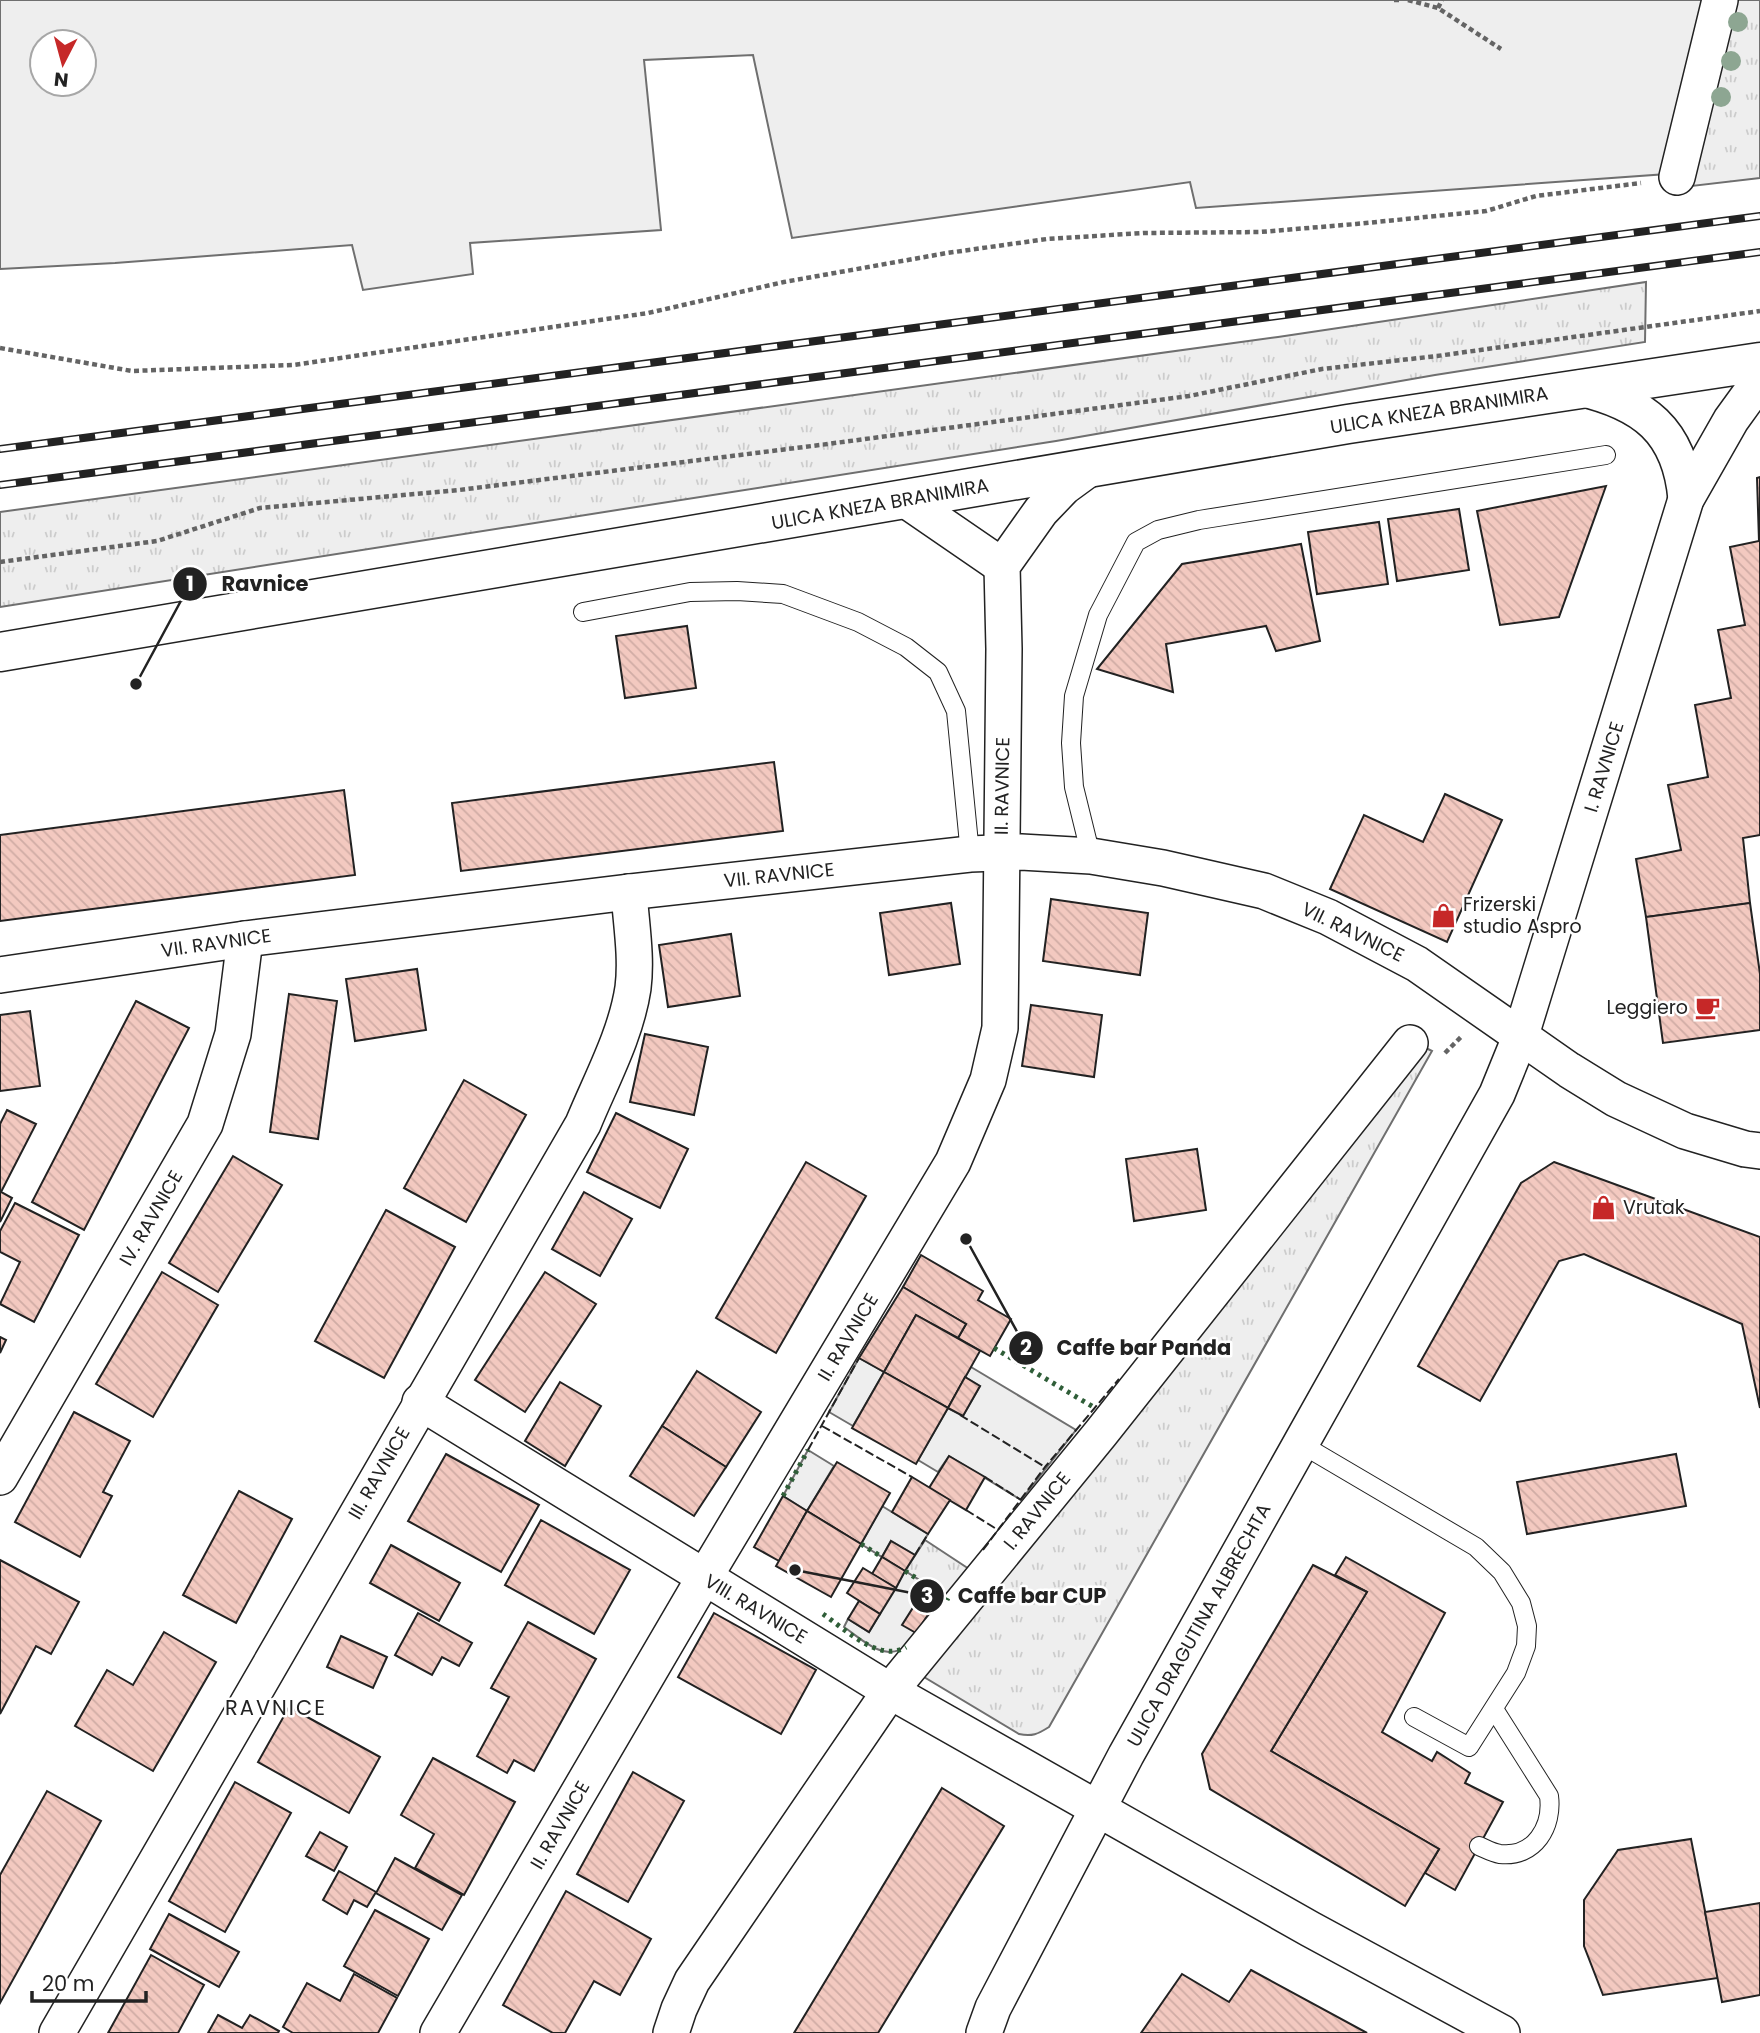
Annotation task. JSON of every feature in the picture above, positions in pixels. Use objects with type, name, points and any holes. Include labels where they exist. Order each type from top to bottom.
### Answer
[{"type":"main road","name":"ULICA KNEZA BRANIMIRA","points":[[0,652],[1348,424],[1760,362]]},
{"type":"street","points":[[1676,177],[1720,0]]},
{"type":"street","name":"I. RAVNICE","points":[[1521,1035],[1686,499],[1731,420],[1760,380]]},
{"type":"street","name":"I. RAVNICE","points":[[1580,388],[1618,399],[1651,418],[1664,432],[1679,461],[1686,499]]},
{"type":"street","points":[[906,500],[1002,566],[1041,511],[1064,487],[1090,468]]},
{"type":"street","name":"II. RAVNICE","points":[[438,2033],[704,1578],[953,1162],[988,1080],[1000,1028],[985,853],[1004,649],[1002,566]]},
{"type":"street","name":"VII. RAVNICE","points":[[0,975],[245,939],[629,892],[985,853],[1091,856],[1163,868],[1264,891],[1328,917],[1417,964],[1569,1070],[1616,1099],[1685,1131],[1760,1151]]},
{"type":"street","name":"III. RAVNICE","points":[[57,2033],[583,1124],[622,1031],[633,987],[629,892]]},
{"type":"street","name":"IV. RAVNICE","points":[[0,1477],[205,1124],[233,1034],[245,939]]},
{"type":"street","name":"ULICA DRAGUTINA ALBRECHTA","points":[[984,2033],[993,2008],[1097,1808],[1497,1094],[1521,1035]]},
{"type":"street","name":"I. RAVNICE","points":[[671,2033],[692,1981],[890,1691],[1101,1433],[1410,1043]]},
{"type":"street","name":"VIII. RAVNICE","points":[[420,1402],[890,1691],[1097,1808]]},
{"type":"street","points":[[1097,1808],[1310,1929],[1465,2024],[1502,2033]]},
{"type":"lane","points":[[1091,856],[1074,787],[1071,743],[1074,696],[1098,615],[1136,542],[1158,530],[1199,520],[1606,455]]},
{"type":"lane","points":[[583,612],[690,592],[783,594],[858,622],[906,647],[938,672],[956,711],[985,853]]},
{"type":"lane","points":[[1301,1444],[1476,1547],[1502,1572],[1521,1603],[1527,1626],[1526,1646],[1516,1673],[1469,1747],[1414,1717]]},
{"type":"lane","points":[[1479,1846],[1499,1854],[1524,1851],[1537,1842],[1547,1828],[1551,1811],[1549,1797],[1494,1709]]},
{"type":"path","points":[[1408,0],[1438,8],[1501,48]]},
{"type":"path","points":[[1438,8],[1442,0]]},
{"type":"path","points":[[0,348],[132,370],[293,365],[648,313],[784,282],[972,249],[1061,238],[1143,233],[1260,232],[1486,211],[1536,196],[1676,177]]},
{"type":"path","points":[[0,562],[157,541],[260,508],[459,490],[820,445],[1189,396],[1322,369],[1437,356],[1760,311]]},
{"type":"green space","points":[[0,0],[1708,0],[1667,174],[1196,208],[1190,182],[792,238],[753,55],[644,60],[661,230],[470,243],[473,274],[363,290],[352,245],[0,269]]},
{"type":"green space","points":[[1732,0],[1760,0],[1760,178],[1692,186],[1692,164]]},
{"type":"green space","points":[[1646,282],[1645,342],[1435,375],[1056,441],[0,607],[0,512],[1278,337]]},
{"type":"green space","points":[[1422,1046],[1432,1051],[1049,1727],[1035,1734],[1019,1734],[924,1677]]},
{"type":"green space","points":[[859,1358],[884,1372],[853,1426],[829,1412]]},
{"type":"green space","points":[[971,1367],[1076,1430],[1021,1500],[949,1456],[938,1472],[918,1460],[948,1408],[963,1416],[980,1386],[965,1377]]},
{"type":"green space","points":[[808,1450],[834,1466],[807,1511],[783,1496]]},
{"type":"green space","points":[[882,1506],[928,1534],[915,1555],[891,1541],[882,1557],[861,1544]]},
{"type":"green space","points":[[925,1540],[969,1569],[948,1598],[905,1571]]},
{"type":"green space","points":[[905,1571],[948,1598],[927,1627],[909,1645],[888,1652],[877,1649],[844,1627],[848,1619],[869,1632]]},
{"type":"building","points":[[1760,477],[1760,835],[1743,838],[1750,903],[1646,917],[1636,859],[1681,850],[1668,785],[1708,777],[1695,705],[1731,698],[1718,630],[1745,625],[1730,547],[1759,541],[1757,478]]},
{"type":"building","points":[[1606,486],[1559,617],[1500,625],[1477,511]]},
{"type":"building","points":[[1459,509],[1469,570],[1397,581],[1388,519]]},
{"type":"building","points":[[1379,522],[1388,584],[1317,594],[1308,532]]},
{"type":"building","points":[[1301,544],[1320,641],[1276,651],[1266,626],[1166,644],[1173,692],[1097,669],[1182,564]]},
{"type":"building","points":[[687,626],[696,688],[625,698],[616,636]]},
{"type":"building","points":[[774,762],[783,831],[461,871],[452,803]]},
{"type":"building","points":[[344,790],[355,875],[0,921],[0,835]]},
{"type":"building","points":[[1445,794],[1502,820],[1447,942],[1330,889],[1364,815],[1423,842]]},
{"type":"building","points":[[1051,899],[1148,913],[1140,975],[1043,961]]},
{"type":"building","points":[[951,903],[960,964],[889,975],[880,913]]},
{"type":"building","points":[[1750,903],[1760,974],[1760,1030],[1663,1043],[1646,917]]},
{"type":"building","points":[[731,934],[740,996],[668,1007],[659,945]]},
{"type":"building","points":[[417,969],[426,1030],[355,1041],[346,979]]},
{"type":"building","points":[[289,994],[337,1001],[318,1139],[270,1132]]},
{"type":"building","points":[[136,1001],[189,1028],[84,1230],[32,1202]]},
{"type":"building","points":[[1031,1005],[1102,1015],[1094,1077],[1022,1066]]},
{"type":"building","points":[[30,1011],[40,1086],[0,1091],[0,1015]]},
{"type":"building","points":[[645,1034],[708,1047],[694,1115],[630,1102]]},
{"type":"building","points":[[464,1080],[526,1115],[466,1222],[404,1188]]},
{"type":"building","points":[[7,1110],[36,1124],[1,1192],[12,1198],[0,1222],[0,1124]]},
{"type":"building","points":[[616,1113],[688,1149],[660,1208],[587,1172]]},
{"type":"building","points":[[1197,1149],[1206,1210],[1134,1221],[1126,1159]]},
{"type":"building","points":[[233,1156],[282,1185],[218,1292],[169,1263]]},
{"type":"building","points":[[806,1162],[866,1196],[776,1353],[716,1318]]},
{"type":"building","points":[[1554,1162],[1760,1237],[1760,1408],[1742,1324],[1584,1254],[1559,1261],[1480,1401],[1418,1366],[1521,1183]]},
{"type":"building","points":[[584,1192],[632,1219],[600,1276],[552,1249]]},
{"type":"building","points":[[15,1203],[79,1235],[34,1322],[0,1304],[20,1262],[0,1252],[0,1231]]},
{"type":"building","points":[[386,1210],[455,1247],[384,1378],[315,1341]]},
{"type":"building","points":[[921,1255],[983,1291],[978,1300],[1011,1319],[990,1356],[958,1338],[966,1324],[903,1287]]},
{"type":"building","points":[[162,1272],[218,1305],[153,1417],[96,1384]]},
{"type":"building","points":[[545,1272],[596,1304],[525,1412],[475,1380]]},
{"type":"building","points":[[903,1287],[966,1324],[958,1338],[916,1315],[884,1372],[859,1358]]},
{"type":"building","points":[[916,1315],[980,1351],[948,1408],[884,1372]]},
{"type":"building","points":[[0,1337],[6,1340],[0,1353]]},
{"type":"building","points":[[697,1371],[761,1412],[726,1467],[662,1426]]},
{"type":"building","points":[[884,1372],[948,1408],[916,1464],[852,1428]]},
{"type":"building","points":[[965,1377],[980,1386],[963,1416],[948,1408]]},
{"type":"building","points":[[560,1382],[601,1406],[565,1466],[525,1441]]},
{"type":"building","points":[[74,1412],[130,1441],[103,1492],[112,1496],[80,1557],[15,1522]]},
{"type":"building","points":[[662,1426],[726,1467],[694,1516],[630,1476]]},
{"type":"building","points":[[446,1454],[539,1505],[501,1572],[408,1521]]},
{"type":"building","points":[[1676,1454],[1686,1506],[1527,1534],[1517,1482]]},
{"type":"building","points":[[949,1456],[985,1477],[966,1510],[929,1488]]},
{"type":"building","points":[[837,1462],[890,1493],[861,1544],[807,1511]]},
{"type":"building","points":[[912,1477],[950,1500],[928,1534],[892,1512]]},
{"type":"building","points":[[239,1491],[292,1519],[236,1623],[183,1595]]},
{"type":"building","points":[[783,1496],[807,1511],[779,1561],[754,1547]]},
{"type":"building","points":[[807,1511],[861,1544],[831,1597],[776,1566]]},
{"type":"building","points":[[541,1520],[630,1570],[594,1634],[505,1585]]},
{"type":"building","points":[[891,1541],[915,1555],[905,1571],[882,1557]]},
{"type":"building","points":[[391,1545],[460,1583],[439,1621],[370,1583]]},
{"type":"building","points":[[882,1557],[905,1571],[896,1588],[872,1574]]},
{"type":"building","points":[[1346,1557],[1445,1613],[1382,1732],[1432,1761],[1437,1752],[1470,1773],[1465,1783],[1503,1802],[1455,1890],[1425,1873],[1439,1849],[1271,1751],[1367,1592],[1335,1575]]},
{"type":"building","points":[[0,1560],[79,1602],[51,1654],[36,1646],[0,1714]]},
{"type":"building","points":[[1313,1565],[1367,1592],[1271,1751],[1439,1849],[1405,1906],[1210,1789],[1202,1754]]},
{"type":"building","points":[[863,1568],[896,1588],[880,1614],[847,1593]]},
{"type":"building","points":[[921,1595],[935,1604],[916,1633],[902,1625]]},
{"type":"building","points":[[859,1601],[880,1614],[869,1632],[848,1619]]},
{"type":"building","points":[[418,1613],[472,1643],[459,1666],[442,1657],[432,1675],[395,1655]]},
{"type":"building","points":[[714,1613],[816,1670],[781,1734],[678,1677]]},
{"type":"building","points":[[528,1622],[596,1659],[534,1771],[514,1760],[507,1773],[477,1756],[509,1697],[491,1688]]},
{"type":"building","points":[[164,1632],[216,1662],[153,1771],[75,1726],[107,1670],[133,1685]]},
{"type":"building","points":[[341,1636],[387,1657],[373,1688],[327,1667]]},
{"type":"building","points":[[289,1707],[380,1757],[349,1813],[258,1762]]},
{"type":"building","points":[[433,1758],[515,1802],[464,1895],[415,1868],[434,1834],[401,1815]]},
{"type":"building","points":[[633,1772],[684,1801],[628,1902],[577,1874]]},
{"type":"building","points":[[235,1782],[291,1813],[225,1932],[169,1901]]},
{"type":"building","points":[[942,1788],[1004,1826],[878,2033],[794,2033]]},
{"type":"building","points":[[47,1791],[101,1821],[0,2003],[0,1875]]},
{"type":"building","points":[[320,1832],[347,1847],[334,1871],[306,1856]]},
{"type":"building","points":[[1691,1839],[1718,1978],[1603,1995],[1584,1946],[1584,1900],[1618,1850]]},
{"type":"building","points":[[395,1858],[462,1895],[442,1930],[376,1893]]},
{"type":"building","points":[[339,1871],[376,1892],[367,1907],[354,1900],[347,1914],[323,1900]]},
{"type":"building","points":[[566,1891],[651,1939],[620,1995],[594,1981],[565,2033],[553,2033],[503,2005]]},
{"type":"building","points":[[1760,1903],[1760,1995],[1722,2002],[1705,1912]]},
{"type":"building","points":[[375,1910],[429,1939],[398,1996],[344,1966]]},
{"type":"building","points":[[169,1914],[239,1952],[219,1987],[150,1949]]},
{"type":"building","points":[[151,1955],[204,1985],[178,2033],[108,2033]]},
{"type":"building","points":[[1251,1970],[1367,2033],[1141,2033],[1182,1974],[1229,2002]]},
{"type":"building","points":[[354,1974],[397,1998],[378,2033],[293,2033],[283,2027],[307,1983],[340,2001]]},
{"type":"building","points":[[218,2015],[242,2028],[250,2015],[279,2031],[208,2033]]},
{"type":"railway","points":[[0,449],[1760,216]]},
{"type":"railway","points":[[0,485],[1760,252]]},
{"type":"hedge","points":[[994,1348],[1095,1408]]},
{"type":"hedge","points":[[783,1496],[808,1450]]},
{"type":"hedge","points":[[861,1544],[882,1557]]},
{"type":"hedge","points":[[905,1571],[948,1598],[947,1600]]},
{"type":"hedge","points":[[823,1614],[874,1648],[896,1651],[906,1647]]},
{"type":"fence","points":[[808,1450],[859,1358]]},
{"type":"fence","points":[[983,1550],[1045,1467],[1119,1379]]},
{"type":"fence","points":[[960,1415],[1045,1467]]},
{"type":"fence","points":[[822,1426],[912,1477]]},
{"type":"fence","points":[[985,1477],[1021,1500]]},
{"type":"fence","points":[[966,1510],[998,1530]]},
{"type":"fence","points":[[915,1555],[928,1534]]},
{"type":"place","name":"Ravnice","points":[[136,684]]},
{"type":"place","name":"Frizerski studio Aspro","points":[[1443,915]]},
{"type":"place","name":"Leggiero","points":[[1708,1007]]},
{"type":"place","name":"Vrutak","points":[[1603,1207]]},
{"type":"place","name":"Caffe bar Panda","points":[[966,1239]]},
{"type":"place","name":"Caffe bar CUP","points":[[795,1570]]},
{"type":"district","name":"RAVNICE","points":[[276,1707]]}]
